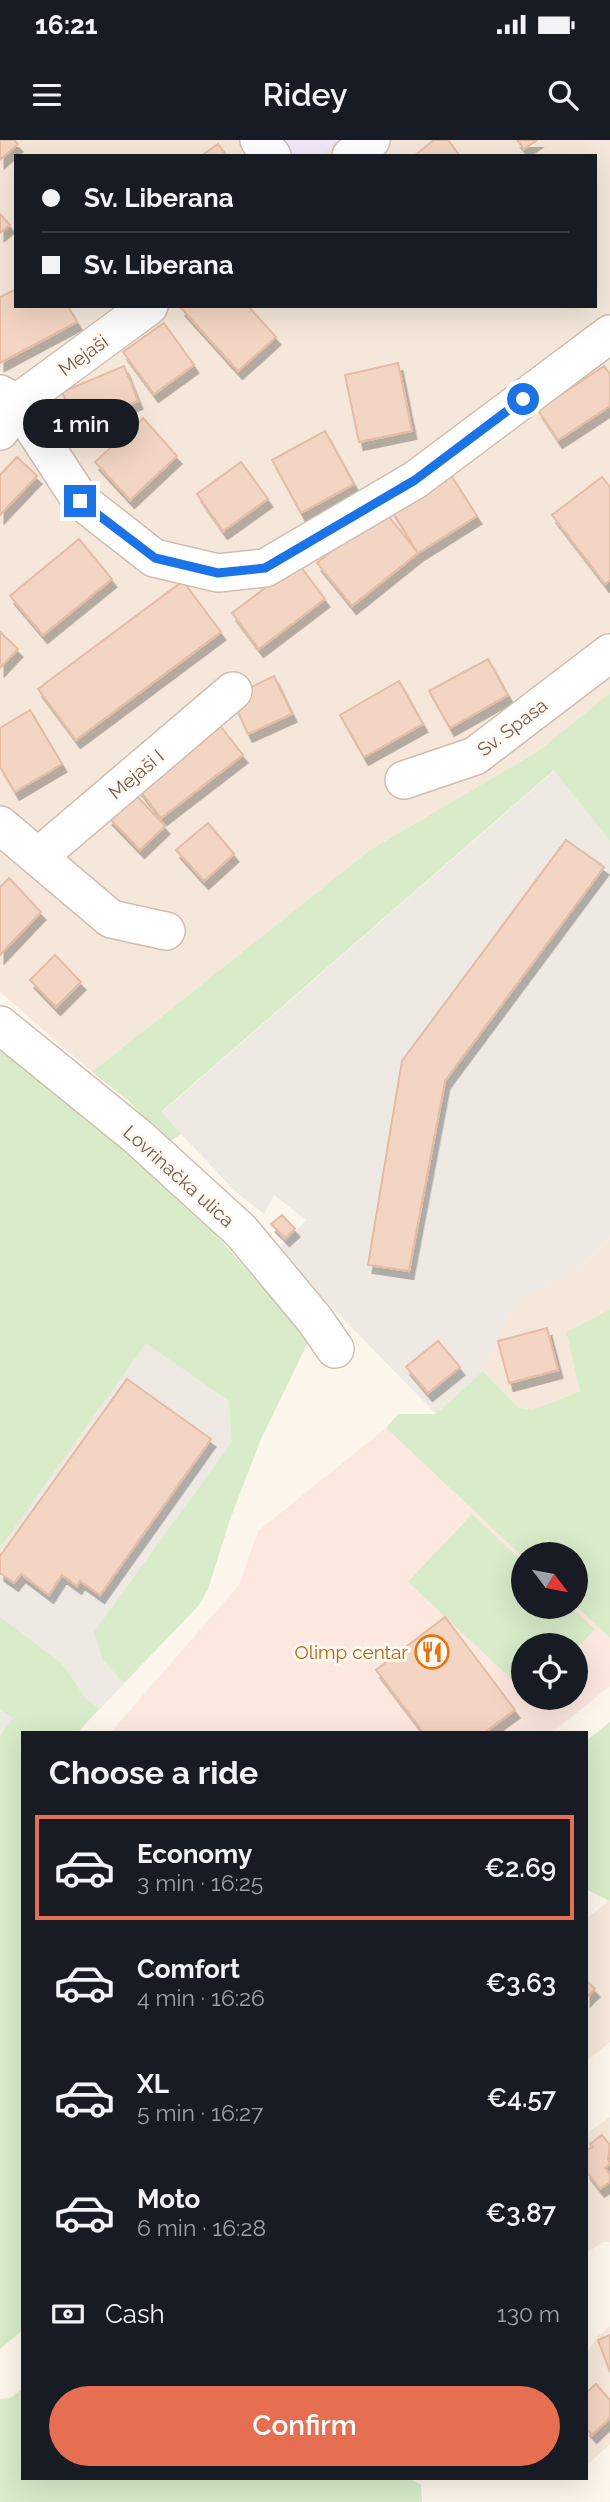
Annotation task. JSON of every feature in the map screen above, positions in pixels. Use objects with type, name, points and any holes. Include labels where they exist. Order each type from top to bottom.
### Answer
[{"type":"street","points":[[259,140],[270,154]]},
{"type":"street","points":[[354,154],[371,140]]},
{"type":"street","name":"Mejaši","points":[[6,409],[146,308]]},
{"type":"street","points":[[6,409],[80,501],[155,558],[218,573],[265,568],[415,480],[610,334]]},
{"type":"street","name":"Sv. Spasa","points":[[404,780],[475,756],[610,653]]},
{"type":"street","name":"Mejaši I","points":[[38,857],[233,691]]},
{"type":"street","points":[[0,825],[111,919],[166,931]]},
{"type":"street","name":"Lovrinačka ulica","points":[[0,1026],[138,1137],[241,1231],[315,1320],[335,1349]]},
{"type":"shaded area","points":[[0,140],[610,140],[610,693],[537,752],[370,850],[92,1072],[0,992]]},
{"type":"shaded area","points":[[277,140],[340,140],[322,154],[288,154]]},
{"type":"shaded area","points":[[555,770],[610,841],[610,1238],[581,1267],[515,1302],[483,1371],[436,1414],[277,1251],[306,1220],[274,1195],[264,1214],[237,1193],[161,1113]]},
{"type":"shaded area","points":[[610,1238],[610,1309],[566,1332],[580,1391],[533,1410],[518,1407],[483,1371],[515,1302],[581,1267]]},
{"type":"shaded area","points":[[0,1311],[309,1340],[261,1439],[230,1519],[208,1589],[199,1605],[79,1731],[21,1731],[0,1810]]},
{"type":"shaded area","points":[[386,1428],[511,1546],[511,1619],[588,1617],[610,1638],[610,1686],[588,1704],[588,1633],[511,1633],[511,1710],[580,1710],[554,1731],[112,1731],[239,1585],[258,1531]]},
{"type":"shaded area","points":[[610,1900],[610,2042],[588,2060],[588,1917]]},
{"type":"shaded area","points":[[610,2117],[610,2242],[603,2242],[588,2252],[588,2133]]},
{"type":"shaded area","points":[[610,2326],[610,2444],[588,2464],[588,2350]]},
{"type":"green space","points":[[610,693],[610,841],[554,770],[161,1112],[181,1134],[167,1143],[129,1101],[92,1072],[370,850],[537,752]]},
{"type":"green space","points":[[0,1048],[136,1158],[191,1207],[309,1340],[261,1439],[230,1519],[208,1589],[199,1605],[124,1683],[103,1660],[94,1632],[232,1442],[229,1401],[146,1343],[0,1548]]},
{"type":"green space","points":[[610,1309],[610,1638],[588,1617],[588,1542],[511,1542],[511,1546],[386,1428],[398,1414],[436,1414],[483,1371],[518,1407],[533,1410],[580,1391],[566,1332]]},
{"type":"green space","points":[[472,1514],[511,1551],[511,1619],[584,1619],[595,1629],[588,1636],[588,1633],[511,1633],[511,1679],[408,1582]]},
{"type":"green space","points":[[0,1617],[62,1664],[86,1699],[99,1708],[79,1731],[21,1731],[21,2332],[0,2349],[0,1736],[13,1718],[0,1709]]},
{"type":"green space","points":[[610,1722],[609,1901],[588,1890],[588,1739]]},
{"type":"green space","points":[[21,2390],[21,2480],[412,2480],[421,2485],[422,2502],[0,2502],[0,2399],[10,2398]]},
{"type":"building","points":[[0,140],[14,140],[18,144],[0,160]]},
{"type":"building","points":[[434,140],[448,140],[458,154],[416,154]]},
{"type":"building","points":[[517,140],[537,140],[524,149]]},
{"type":"building","points":[[218,144],[226,154],[204,154]]},
{"type":"building","points":[[0,214],[10,225],[0,233]]},
{"type":"building","points":[[14,290],[14,308],[69,308],[77,322],[0,363],[0,297]]},
{"type":"building","points":[[181,308],[250,308],[276,337],[238,371]]},
{"type":"building","points":[[164,323],[194,365],[154,394],[123,352]]},
{"type":"building","points":[[398,363],[412,431],[359,442],[345,375]]},
{"type":"building","points":[[124,366],[138,401],[77,427],[62,392]]},
{"type":"building","points":[[604,366],[610,374],[610,406],[558,440],[538,410]]},
{"type":"building","points":[[143,418],[177,456],[130,500],[95,462]]},
{"type":"building","points":[[325,431],[354,484],[301,513],[272,460]]},
{"type":"building","points":[[17,457],[37,476],[0,515],[0,475]]},
{"type":"building","points":[[241,462],[268,499],[223,531],[197,494]]},
{"type":"building","points":[[447,469],[477,516],[418,553],[389,506]]},
{"type":"building","points":[[602,477],[610,487],[610,580],[605,584],[552,515]]},
{"type":"building","points":[[383,509],[418,553],[352,606],[317,563]]},
{"type":"building","points":[[79,539],[112,579],[43,635],[10,596]]},
{"type":"building","points":[[298,563],[325,599],[259,649],[232,613]]},
{"type":"building","points":[[183,581],[221,632],[76,740],[38,689]]},
{"type":"building","points":[[0,632],[18,649],[0,668]]},
{"type":"building","points":[[488,659],[508,695],[450,728],[429,691]]},
{"type":"building","points":[[274,676],[292,714],[248,734],[231,697]]},
{"type":"building","points":[[399,681],[423,724],[364,757],[340,715]]},
{"type":"building","points":[[30,710],[62,764],[15,792],[0,767],[0,728]]},
{"type":"building","points":[[214,718],[243,755],[161,818],[132,780]]},
{"type":"building","points":[[134,793],[165,826],[140,850],[108,817]]},
{"type":"building","points":[[208,823],[234,854],[204,881],[176,850]]},
{"type":"building","points":[[566,840],[604,867],[445,1081],[409,1271],[368,1265],[402,1061]]},
{"type":"building","points":[[9,878],[41,912],[0,955],[0,887]]},
{"type":"building","points":[[55,955],[81,982],[56,1007],[30,980]]},
{"type":"building","points":[[282,1215],[295,1229],[285,1238],[271,1224]]},
{"type":"building","points":[[547,1328],[558,1370],[509,1383],[498,1341]]},
{"type":"building","points":[[438,1341],[460,1367],[428,1393],[406,1367]]},
{"type":"building","points":[[127,1379],[211,1439],[100,1595],[80,1581],[77,1586],[62,1575],[49,1595],[21,1574],[14,1583],[0,1573],[0,1556]]},
{"type":"building","points":[[445,1617],[511,1705],[511,1710],[515,1710],[486,1731],[422,1731],[376,1670]]},
{"type":"building","points":[[588,1982],[595,1989],[588,1996]]},
{"type":"building","points":[[602,2135],[610,2145],[610,2164],[605,2168],[610,2174],[610,2182],[600,2189],[588,2174],[588,2150],[592,2147],[590,2144]]},
{"type":"building","points":[[610,2335],[610,2372],[598,2340]]},
{"type":"building","points":[[596,2384],[610,2400],[610,2418],[592,2435],[588,2430],[588,2391]]},
{"type":"place","name":"Olimp centar","points":[[432,1652]]},
{"type":"route","points":[[80,501],[155,558],[218,573],[265,568],[415,480],[523,399]]}]
